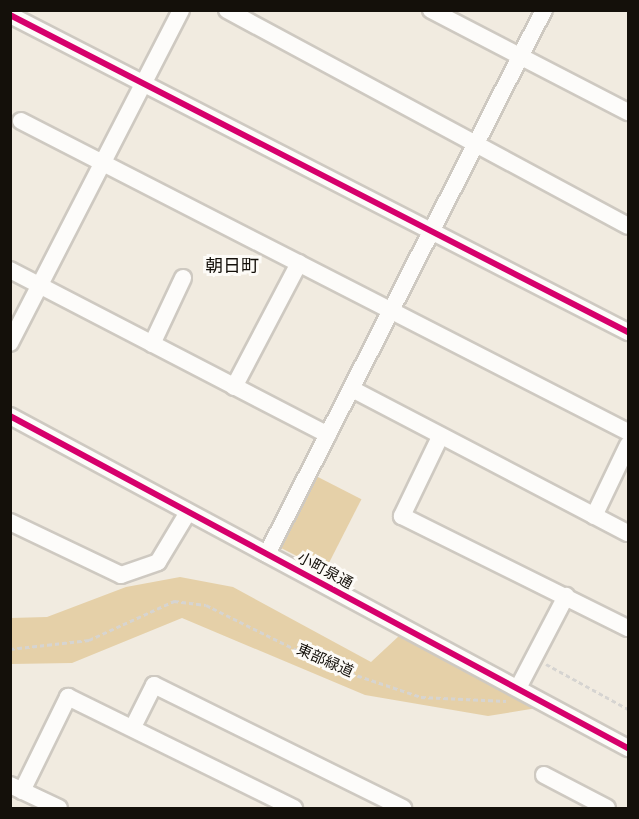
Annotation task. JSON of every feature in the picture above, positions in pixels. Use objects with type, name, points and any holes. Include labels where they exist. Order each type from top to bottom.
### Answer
[{"type":"street","points":[[10,343],[105,165],[182,10]]},
{"type":"street","points":[[227,10],[475,147],[628,226]]},
{"type":"street","points":[[430,10],[628,112]]},
{"type":"street","points":[[267,554],[544,10]]},
{"type":"street","points":[[10,15],[628,332]]},
{"type":"street","points":[[21,121],[628,432]]},
{"type":"street","points":[[234,387],[299,263]]},
{"type":"street","points":[[10,270],[328,435]]},
{"type":"street","points":[[152,344],[183,278]]},
{"type":"street","points":[[352,389],[440,437],[628,533]]},
{"type":"street","name":"小町泉通","points":[[10,416],[628,747]]},
{"type":"street","points":[[440,437],[402,516],[628,627]]},
{"type":"street","points":[[594,516],[628,445]]},
{"type":"street","points":[[10,522],[121,574],[158,562],[188,512]]},
{"type":"street","points":[[519,688],[566,596]]},
{"type":"street","points":[[133,727],[154,685],[403,808]]},
{"type":"street","points":[[59,808],[16,788],[68,697],[294,808]]},
{"type":"street","points":[[544,775],[607,808]]},
{"type":"path","points":[[540,670],[547,664],[628,709]]},
{"type":"shaded area","points":[[316,476],[361,499],[325,570],[280,547]]},
{"type":"shaded area","points":[[180,577],[233,587],[371,662],[400,635],[543,707],[488,716],[365,695],[182,618],[72,663],[11,664],[10,618],[47,617],[126,587]]},
{"type":"cycle path","points":[[10,15],[628,332]]},
{"type":"cycle path","points":[[10,416],[628,748]]},
{"type":"district","name":"朝日町","points":[[232,266]]}]
